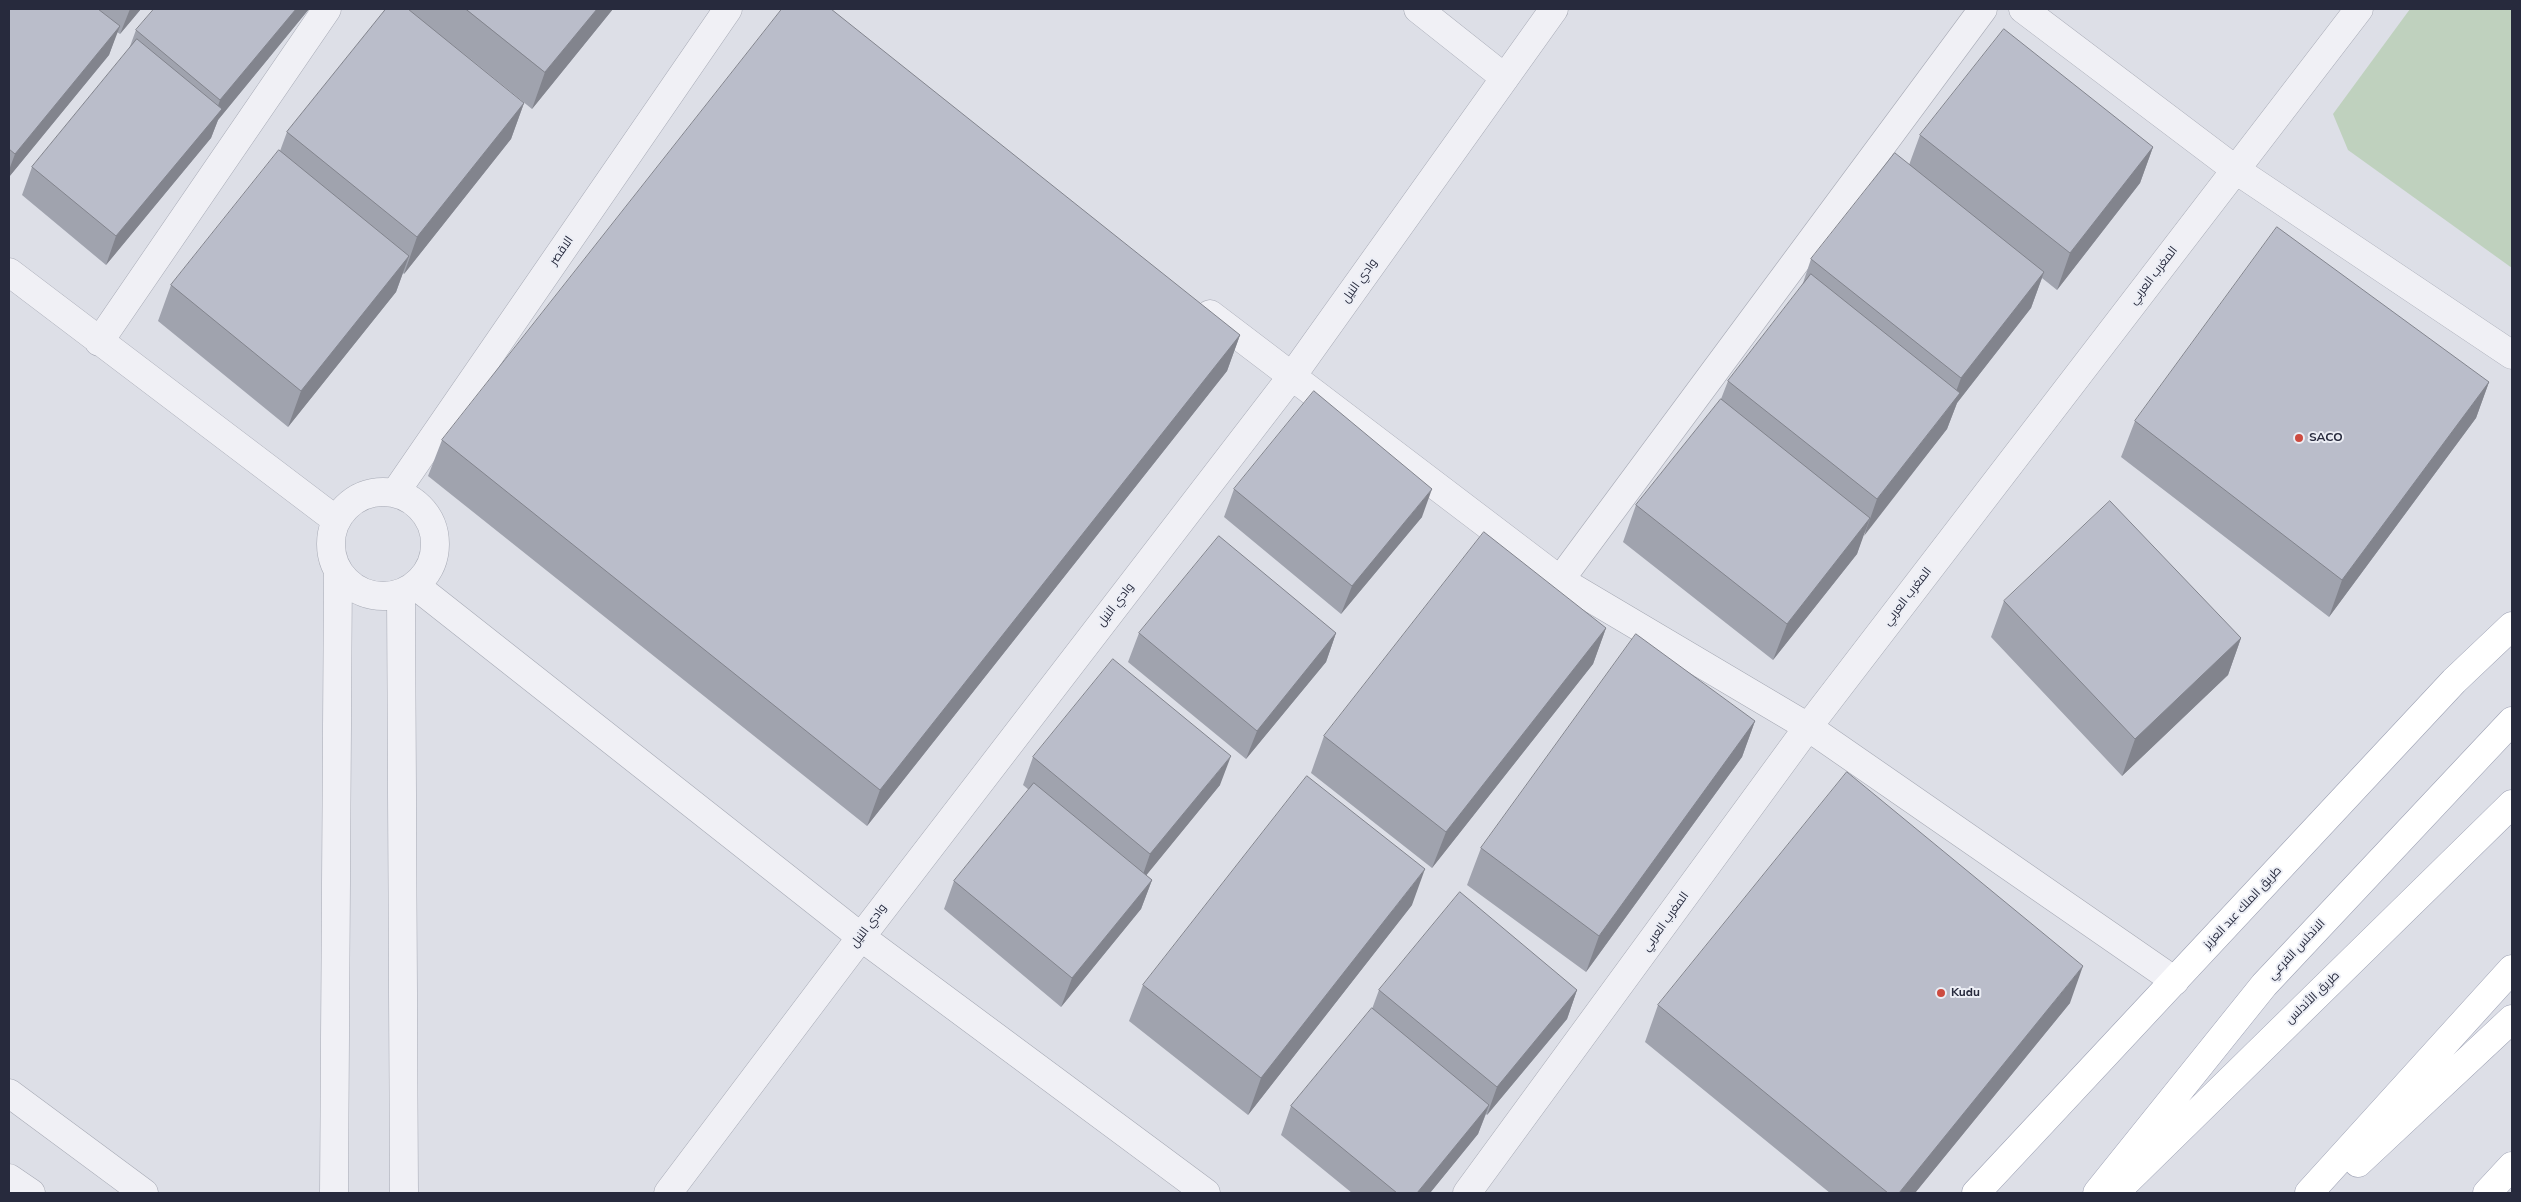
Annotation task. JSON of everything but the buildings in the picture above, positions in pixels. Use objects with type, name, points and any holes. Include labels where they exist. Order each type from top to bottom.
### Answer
[{"type":"main road","name":"طريق الملك عبد العزيز","points":[[1976,1193],[2454,681],[2512,626]]},
{"type":"main road","name":"الاندلس الفرعي","points":[[2097,1193],[2264,985],[2512,721]]},
{"type":"main road","name":"طريق الأندلس","points":[[2114,1193],[2512,804]]},
{"type":"main road","points":[[2309,1193],[2512,969]]},
{"type":"main road","points":[[2326,1193],[2512,1019]]},
{"type":"main road","points":[[2487,1193],[2512,1166]]},
{"type":"street","points":[[99,342],[326,9]]},
{"type":"street","name":"الاقصر","points":[[395,493],[728,9]]},
{"type":"street","points":[[1418,9],[1505,78]]},
{"type":"street","name":"وادي النيل","points":[[668,1193],[861,937],[1292,376],[1554,9]]},
{"type":"street","points":[[1560,580],[1983,9]]},
{"type":"street","points":[[2023,9],[2236,170],[2512,355]]},
{"type":"street","name":"المغرب العربي","points":[[1467,1193],[1808,727],[2359,9]]},
{"type":"street","points":[[9,272],[336,520]]},
{"type":"street","points":[[1189,298],[1560,580],[1808,727],[2175,981]]},
{"type":"street","points":[[334,1193],[338,572],[332,555],[331,536],[336,520],[347,506],[362,496],[379,492],[395,493],[411,499],[424,510],[434,533],[434,558],[427,573],[408,590],[383,596],[365,593],[350,585],[338,572]]},
{"type":"street","points":[[408,590],[861,937],[1206,1193]]},
{"type":"street","points":[[404,1193],[408,590]]},
{"type":"street","points":[[9,1093],[144,1193]]},
{"type":"street","points":[[9,1178],[30,1193]]},
{"type":"green space","points":[[2410,9],[2512,9],[2512,268],[2348,150],[2333,114]]},
{"type":"place","name":"SACO","points":[[2299,438]]},
{"type":"place","name":"Kudu","points":[[1941,993]]}]
